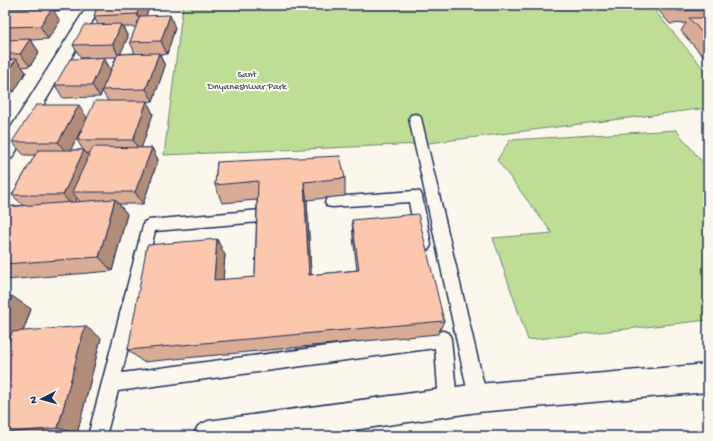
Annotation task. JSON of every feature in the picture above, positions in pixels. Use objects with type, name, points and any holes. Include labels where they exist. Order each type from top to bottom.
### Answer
[{"type":"street","points":[[5,10],[67,5]]},
{"type":"street","points":[[5,153],[95,5]]},
{"type":"street","points":[[208,436],[478,398],[708,378]]},
{"type":"lane","points":[[416,118],[478,398]]},
{"type":"lane","points":[[332,202],[415,196],[427,257]]},
{"type":"lane","points":[[97,436],[149,226],[260,216]]},
{"type":"lane","points":[[111,383],[442,332],[448,402]]},
{"type":"green space","name":"Sant Dnyaneshwar Park","points":[[183,5],[650,5],[708,74],[708,108],[421,144],[164,155]]},
{"type":"green space","points":[[676,130],[708,169],[708,320],[528,340],[493,238],[552,233],[497,160],[510,140]]},
{"type":"building","points":[[98,5],[140,5],[137,14],[94,16]]},
{"type":"building","points":[[673,5],[708,5],[708,10],[678,11]]},
{"type":"building","points":[[52,8],[40,26],[5,27],[5,9]]},
{"type":"building","points":[[170,15],[161,41],[130,42],[140,16]]},
{"type":"building","points":[[689,18],[708,18],[708,39]]},
{"type":"building","points":[[121,24],[113,44],[73,45],[84,25]]},
{"type":"building","points":[[30,39],[20,54],[5,54],[5,40]]},
{"type":"building","points":[[159,53],[146,89],[102,90],[118,54]]},
{"type":"building","points":[[104,58],[92,85],[55,85],[70,59]]},
{"type":"building","points":[[16,59],[5,77],[5,60]]},
{"type":"building","points":[[95,101],[147,101],[133,140],[77,140]]},
{"type":"building","points":[[36,105],[79,105],[58,142],[12,142]]},
{"type":"building","points":[[93,147],[152,148],[135,192],[72,192]]},
{"type":"building","points":[[38,150],[84,150],[63,195],[12,195]]},
{"type":"building","points":[[340,156],[345,178],[304,182],[309,275],[359,270],[352,220],[418,214],[444,321],[128,350],[147,245],[217,239],[214,280],[255,277],[258,181],[215,185],[217,162]]},
{"type":"building","points":[[115,199],[99,257],[5,264],[5,207]]},
{"type":"building","points":[[12,296],[5,315],[5,297]]},
{"type":"building","points":[[85,326],[58,428],[5,433],[5,353],[12,332]]}]
